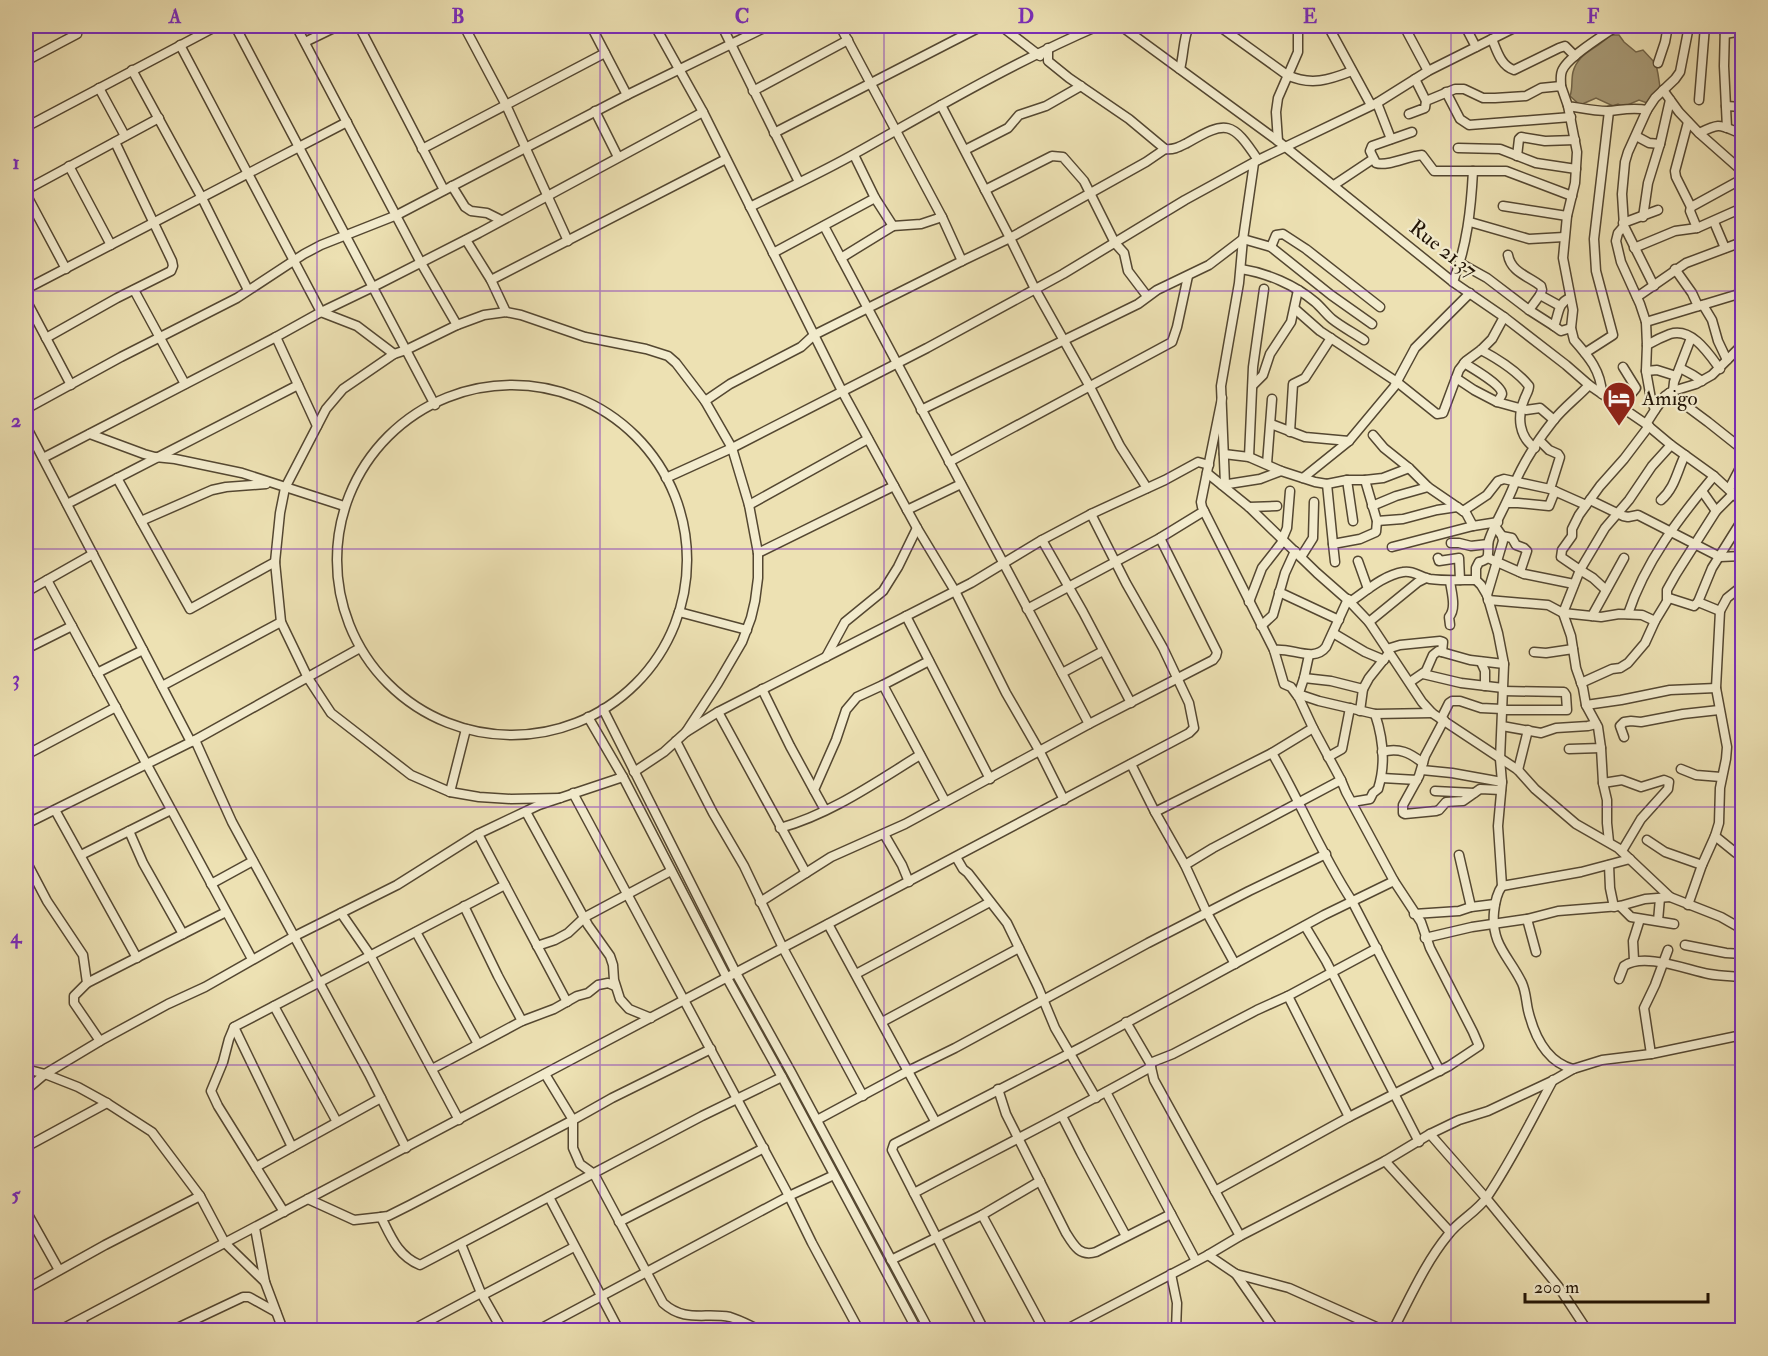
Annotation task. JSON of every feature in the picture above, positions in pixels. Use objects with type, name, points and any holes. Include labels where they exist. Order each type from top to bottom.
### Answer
[{"type":"street","points":[[27,57],[76,34],[72,26]]},
{"type":"street","points":[[26,127],[217,26]]},
{"type":"street","points":[[235,26],[435,405]]},
{"type":"street","points":[[296,26],[457,325]]},
{"type":"street","points":[[305,42],[338,26]]},
{"type":"street","points":[[359,26],[422,148],[448,188],[471,211],[487,213],[501,220]]},
{"type":"street","points":[[464,26],[506,105],[568,241]]},
{"type":"street","points":[[591,26],[627,95]]},
{"type":"street","points":[[657,26],[703,112],[842,391],[917,528],[955,591],[1006,693],[1064,800]]},
{"type":"street","points":[[722,26],[799,182]]},
{"type":"street","points":[[26,409],[237,298],[321,245],[397,215],[595,111],[768,26]]},
{"type":"street","points":[[840,26],[942,217],[962,261]]},
{"type":"street","points":[[774,133],[982,26]]},
{"type":"street","points":[[1001,26],[1036,54],[1129,119],[1165,149]]},
{"type":"street","points":[[750,207],[854,154],[1036,54],[1098,26]]},
{"type":"street","name":"Rue 21.37","points":[[1121,26],[1282,144],[1453,282],[1504,317],[1566,364],[1589,385],[1648,425],[1732,490],[1743,502]]},
{"type":"street","points":[[1180,69],[1185,49],[1185,36],[1189,26]]},
{"type":"street","points":[[1219,26],[1287,75],[1299,81],[1326,81],[1352,71]]},
{"type":"street","points":[[1282,144],[1276,112],[1278,98],[1298,52],[1298,26]]},
{"type":"street","points":[[1328,26],[1352,71],[1374,104],[1391,140]]},
{"type":"street","points":[[1404,26],[1428,71]]},
{"type":"street","points":[[1465,26],[1476,47]]},
{"type":"street","points":[[666,478],[732,448],[897,363],[1035,289],[1188,198],[1256,162],[1282,144],[1374,104],[1428,71],[1518,26]]},
{"type":"street","points":[[1602,394],[1600,377],[1574,340],[1571,328],[1573,310],[1564,268],[1564,237],[1577,152],[1568,106],[1561,86],[1561,73],[1575,56],[1617,26]]},
{"type":"street","points":[[1658,63],[1668,26]]},
{"type":"street","points":[[1654,286],[1623,224],[1622,194],[1625,162],[1647,110],[1680,72],[1689,26]]},
{"type":"street","points":[[1699,100],[1705,26]]},
{"type":"street","points":[[1727,128],[1725,30],[1743,31]]},
{"type":"street","points":[[1492,39],[1498,55],[1509,69],[1514,70],[1565,46],[1575,56]]},
{"type":"street","points":[[753,91],[848,40]]},
{"type":"street","points":[[180,45],[321,312],[357,326],[394,354]]},
{"type":"street","points":[[1048,48],[1048,61]]},
{"type":"street","points":[[422,148],[605,53]]},
{"type":"street","points":[[132,70],[202,198],[248,290]]},
{"type":"street","points":[[1409,114],[1425,108],[1426,101],[1415,79]]},
{"type":"street","points":[[965,150],[1008,128],[1024,112],[1047,106],[1081,86]]},
{"type":"street","points":[[1426,101],[1446,92],[1464,88],[1483,98],[1495,98],[1526,96],[1544,88],[1561,86]]},
{"type":"street","points":[[99,88],[125,136]]},
{"type":"street","points":[[1663,90],[1678,112],[1698,134],[1743,171]]},
{"type":"street","points":[[1446,92],[1456,114],[1465,124],[1469,125],[1570,117]]},
{"type":"street","points":[[1643,217],[1648,183],[1670,100]]},
{"type":"street","points":[[941,105],[1035,289],[1120,446],[1147,488]]},
{"type":"street","points":[[1568,106],[1596,111],[1634,108],[1647,110]]},
{"type":"street","points":[[1726,106],[1743,107]]},
{"type":"street","points":[[595,111],[618,157]]},
{"type":"street","points":[[1585,353],[1613,335],[1596,271],[1594,239],[1609,111]]},
{"type":"street","points":[[43,458],[321,312],[466,240],[703,112]]},
{"type":"street","points":[[66,268],[26,192],[69,166],[159,118]]},
{"type":"street","points":[[26,289],[346,122]]},
{"type":"street","points":[[1688,122],[1675,171],[1697,228]]},
{"type":"street","points":[[1698,134],[1716,125],[1743,134]]},
{"type":"street","points":[[705,401],[730,384],[801,347],[814,335],[1010,238],[1146,162],[1165,149],[1175,149],[1208,130],[1232,129],[1250,148],[1256,162],[1221,386],[1224,485]]},
{"type":"street","points":[[1412,132],[1372,146],[1370,152],[1373,159],[1377,164],[1384,165],[1420,155],[1425,157],[1434,171],[1506,171],[1572,196]]},
{"type":"street","points":[[1636,136],[1649,143],[1660,144]]},
{"type":"street","points":[[1517,156],[1521,137],[1545,141],[1575,140]]},
{"type":"street","points":[[46,338],[171,271],[173,266],[115,142]]},
{"type":"street","points":[[1458,148],[1500,149],[1536,163],[1576,169]]},
{"type":"street","points":[[854,154],[875,198],[893,226]]},
{"type":"street","points":[[985,190],[1052,156],[1063,157],[1078,173],[1114,243],[1124,253],[1128,271],[1147,296]]},
{"type":"street","points":[[491,280],[726,159]]},
{"type":"street","points":[[1334,185],[1373,159]]},
{"type":"street","points":[[69,166],[111,245]]},
{"type":"street","points":[[1453,282],[1470,222],[1473,171]]},
{"type":"street","points":[[1690,207],[1743,179]]},
{"type":"street","points":[[773,253],[875,198]]},
{"type":"street","points":[[1503,206],[1567,216]]},
{"type":"street","points":[[1634,248],[1679,230],[1697,228],[1714,222],[1743,208]]},
{"type":"street","points":[[1655,410],[1646,371],[1646,322],[1623,269],[1617,250],[1617,237],[1623,224],[1658,210]]},
{"type":"street","points":[[842,258],[893,226],[921,224],[942,217]]},
{"type":"street","points":[[1470,222],[1529,239],[1564,237]]},
{"type":"street","points":[[1714,222],[1725,248]]},
{"type":"street","points":[[824,226],[1089,724]]},
{"type":"street","points":[[1271,247],[1276,235],[1283,234],[1306,249],[1380,307]]},
{"type":"street","points":[[1243,239],[1271,247],[1372,324]]},
{"type":"street","points":[[921,410],[1132,307],[1157,290],[1215,261],[1243,239]]},
{"type":"street","points":[[466,240],[491,280],[506,312]]},
{"type":"street","points":[[1637,297],[1676,269],[1697,258],[1743,242]]},
{"type":"street","points":[[1508,255],[1512,266],[1541,286],[1540,295],[1529,310]]},
{"type":"street","points":[[1460,263],[1487,278],[1561,331],[1571,328]]},
{"type":"street","points":[[1241,269],[1273,278],[1298,290],[1315,302],[1332,319],[1364,340]]},
{"type":"street","points":[[1676,269],[1712,320],[1727,360]]},
{"type":"street","points":[[949,462],[1172,342],[1188,276]]},
{"type":"street","points":[[1249,457],[1253,367],[1264,289]]},
{"type":"street","points":[[134,290],[185,384]]},
{"type":"street","points":[[1253,385],[1263,375],[1269,354],[1291,322],[1298,290]]},
{"type":"street","points":[[1303,478],[1349,441],[1397,382],[1415,348],[1470,293]]},
{"type":"street","points":[[1646,322],[1743,293]]},
{"type":"street","points":[[1540,295],[1560,306]]},
{"type":"street","points":[[1554,326],[1562,302],[1570,298]]},
{"type":"street","points":[[26,300],[71,385]]},
{"type":"street","points":[[1295,309],[1320,331],[1397,382],[1437,414],[1443,413],[1459,370],[1492,339],[1504,317]]},
{"type":"street","points":[[560,798],[496,799],[450,792],[411,774],[331,713],[308,678],[281,622],[275,561],[285,488],[326,409],[343,389],[394,354],[457,325],[484,315],[506,312],[585,337],[646,348],[668,356],[676,363],[705,401],[732,448],[749,505],[758,554],[755,601],[747,630],[734,658],[686,732]]},
{"type":"street","points":[[1667,317],[1671,334]]},
{"type":"street","points":[[1647,345],[1671,334],[1683,335],[1701,345],[1720,369]]},
{"type":"street","points":[[276,337],[317,426]]},
{"type":"street","points":[[1290,432],[1293,384],[1305,378],[1331,338]]},
{"type":"street","points":[[1671,392],[1691,338]]},
{"type":"street","points":[[1606,590],[1593,578],[1561,557],[1572,536],[1572,529],[1577,519],[1648,425],[1665,396],[1702,381],[1720,369],[1743,345]]},
{"type":"street","points":[[1481,350],[1529,386],[1521,409],[1522,434],[1527,442],[1537,444],[1560,457],[1549,506],[1507,503]]},
{"type":"street","points":[[1464,363],[1502,391],[1497,402]]},
{"type":"street","points":[[1621,407],[1636,388],[1623,367]]},
{"type":"street","points":[[1646,371],[1678,372],[1693,375],[1702,381]]},
{"type":"street","points":[[1456,378],[1497,402],[1521,409],[1540,408],[1554,420]]},
{"type":"street","points":[[67,504],[298,385]]},
{"type":"street","points":[[1487,597],[1492,560],[1488,544],[1516,482],[1537,444],[1554,420],[1589,385]]},
{"type":"street","points":[[522,386],[560,393],[590,405],[618,422],[649,452],[666,478],[682,520],[686,544],[685,590],[679,612],[666,643],[648,671],[632,687],[603,709],[588,717],[547,731],[522,734],[496,734],[466,729],[432,716],[399,694],[384,680],[360,648],[342,604],[338,581],[337,557],[344,506],[364,467],[378,448],[412,417],[435,405],[453,396],[495,387],[522,386]]},
{"type":"street","points":[[1671,392],[1742,449]]},
{"type":"street","points":[[1215,1191],[1349,1117],[1440,1071],[1479,1046],[1425,938],[1421,922],[1394,881],[1346,792],[1298,695],[1291,687],[1284,684],[1274,650],[1204,511],[1201,502],[1222,398]]},
{"type":"street","points":[[1267,464],[1272,399]]},
{"type":"street","points":[[1271,424],[1312,438],[1349,441]]},
{"type":"street","points":[[26,426],[193,741],[220,799],[293,937],[321,983],[406,1148]]},
{"type":"street","points":[[90,434],[155,457],[233,471],[344,506]]},
{"type":"street","points":[[1373,435],[1384,448],[1428,487],[1467,513],[1473,526]]},
{"type":"street","points":[[749,505],[868,439]]},
{"type":"street","points":[[1609,842],[1600,735],[1586,705],[1576,668],[1571,636],[1563,613],[1580,570],[1605,528],[1629,500],[1652,466],[1671,445]]},
{"type":"street","points":[[1224,454],[1249,457],[1281,471],[1327,484],[1347,480],[1383,478],[1409,468]]},
{"type":"street","points":[[1661,500],[1676,481],[1684,455]]},
{"type":"street","points":[[634,772],[664,752],[686,732],[718,712],[955,591],[1091,514],[1197,462],[1208,469],[1317,573],[1349,600],[1369,622],[1387,654],[1432,713],[1518,770],[1535,789],[1576,824],[1622,851],[1670,897],[1721,917],[1743,929]]},
{"type":"street","points":[[1581,683],[1629,663],[1645,643],[1667,599],[1669,587],[1716,511],[1732,490],[1743,464]]},
{"type":"street","points":[[1224,485],[1260,479],[1281,471]]},
{"type":"street","points":[[1628,614],[1643,576],[1655,554],[1687,508],[1714,476]]},
{"type":"street","points":[[117,478],[189,609],[275,561]]},
{"type":"street","points":[[1377,521],[1403,519],[1437,510],[1460,509],[1487,495],[1500,479],[1552,490],[1616,514],[1628,517],[1638,514],[1720,557],[1743,556]]},
{"type":"street","points":[[1347,480],[1353,521]]},
{"type":"street","points":[[1333,544],[1360,539],[1376,532],[1377,521],[1365,480]]},
{"type":"street","points":[[141,521],[212,490],[272,483]]},
{"type":"street","points":[[907,510],[961,484]]},
{"type":"street","points":[[1327,484],[1335,562]]},
{"type":"street","points":[[758,554],[894,486]]},
{"type":"street","points":[[1372,506],[1428,487]]},
{"type":"street","points":[[1249,602],[1262,568],[1283,540],[1287,528],[1290,491]]},
{"type":"street","points":[[1702,491],[1716,511]]},
{"type":"street","points":[[1261,626],[1273,615],[1285,573],[1313,538],[1314,502]]},
{"type":"street","points":[[1249,507],[1277,506]]},
{"type":"street","points":[[1027,609],[1160,538],[1204,511]]},
{"type":"street","points":[[60,1330],[1189,734],[1194,728],[1189,703],[1091,514]]},
{"type":"street","points":[[1667,599],[1672,597],[1694,606],[1698,602],[1707,579],[1743,520]]},
{"type":"street","points":[[1392,547],[1473,526],[1497,524]]},
{"type":"street","points":[[1476,580],[1477,565],[1492,560],[1501,550],[1502,536],[1497,524]]},
{"type":"street","points":[[825,657],[845,622],[883,591],[917,528]]},
{"type":"street","points":[[1502,536],[1512,538],[1516,545],[1527,551],[1520,573]]},
{"type":"street","points":[[760,902],[831,857],[884,834],[1213,660],[1217,652],[1160,538]]},
{"type":"street","points":[[1042,540],[1131,703]]},
{"type":"street","points":[[1451,543],[1471,546],[1488,544]]},
{"type":"street","points":[[26,592],[93,554]]},
{"type":"street","points":[[1437,558],[1439,561],[1459,558],[1460,580]]},
{"type":"street","points":[[1592,616],[1624,558]]},
{"type":"street","points":[[1492,560],[1520,573],[1574,585]]},
{"type":"street","points":[[1358,561],[1368,590]]},
{"type":"street","points":[[1274,650],[1286,649],[1309,655],[1323,651],[1349,600],[1385,579],[1406,571],[1426,578],[1476,580],[1481,585],[1498,633],[1504,664],[1498,826],[1502,886],[1495,904],[1493,925],[1501,951],[1522,984],[1535,1034],[1546,1052],[1563,1066],[1573,1069]]},
{"type":"street","points":[[1369,622],[1426,578]]},
{"type":"street","points":[[47,580],[252,959]]},
{"type":"street","points":[[1449,625],[1449,617],[1453,611],[1450,580]]},
{"type":"street","points":[[1688,905],[1702,865],[1716,836],[1719,823],[1721,777],[1726,759],[1727,747],[1716,688],[1720,611],[1727,598],[1743,586]]},
{"type":"street","points":[[1279,592],[1339,620]]},
{"type":"street","points":[[1487,597],[1548,605],[1563,613],[1601,617],[1642,615],[1655,621]]},
{"type":"street","points":[[1698,602],[1720,611]]},
{"type":"street","points":[[679,612],[747,630]]},
{"type":"street","points":[[906,616],[990,779]]},
{"type":"street","points":[[162,686],[281,622]]},
{"type":"street","points":[[26,649],[72,626]]},
{"type":"street","points":[[1333,633],[1365,652],[1387,654]]},
{"type":"street","points":[[1571,636],[1582,634]]},
{"type":"street","points":[[1360,711],[1363,689],[1387,654],[1400,645],[1440,641],[1443,642],[1442,652]]},
{"type":"street","points":[[26,824],[193,741],[360,648]]},
{"type":"street","points":[[1534,652],[1546,653],[1574,649]]},
{"type":"street","points":[[96,673],[143,650]]},
{"type":"street","points":[[1062,673],[1103,651]]},
{"type":"street","points":[[1410,682],[1423,674],[1434,653],[1438,651],[1459,658],[1504,664]]},
{"type":"street","points":[[1298,695],[1309,655]]},
{"type":"street","points":[[814,790],[836,740],[846,710],[857,697],[929,661]]},
{"type":"street","points":[[1481,662],[1485,671],[1485,686]]},
{"type":"street","points":[[1423,674],[1461,683],[1503,689],[1564,692],[1566,694],[1567,710],[1502,710],[1481,708],[1460,701],[1449,703],[1402,811],[1404,814],[1439,810],[1446,802],[1463,801],[1482,789],[1501,786]]},
{"type":"street","points":[[1304,678],[1331,681],[1363,689]]},
{"type":"street","points":[[883,685],[945,801]]},
{"type":"street","points":[[1586,705],[1670,690],[1716,688]]},
{"type":"street","points":[[762,689],[825,810]]},
{"type":"street","points":[[1298,695],[1375,714],[1432,713]]},
{"type":"street","points":[[26,754],[116,707]]},
{"type":"street","points":[[1328,756],[1342,749],[1350,708]]},
{"type":"street","points":[[603,709],[736,973],[817,1119],[929,1330]]},
{"type":"street","points":[[1624,737],[1620,726],[1624,722],[1634,720],[1641,722],[1719,710]]},
{"type":"street","points":[[718,712],[806,873]]},
{"type":"street","points":[[1352,802],[1370,799],[1378,789],[1382,778],[1381,733],[1375,714]]},
{"type":"street","points":[[588,717],[623,777],[727,978],[917,1330]]},
{"type":"street","points":[[1502,726],[1541,733],[1556,728],[1596,724]]},
{"type":"street","points":[[1155,812],[1272,753],[1313,728]]},
{"type":"street","points":[[450,792],[466,729]]},
{"type":"street","points":[[1518,770],[1528,730]]},
{"type":"street","points":[[676,741],[713,813],[744,866],[783,948],[863,1095]]},
{"type":"street","points":[[1569,749],[1601,748]]},
{"type":"street","points":[[1382,752],[1392,750],[1406,752],[1422,767],[1501,786]]},
{"type":"street","points":[[1272,753],[1440,1071]]},
{"type":"street","points":[[780,828],[804,821],[883,780],[920,755]]},
{"type":"street","points":[[1131,764],[1235,964]]},
{"type":"street","points":[[1681,769],[1696,775],[1721,777]]},
{"type":"street","points":[[26,1090],[45,1074],[100,1041],[168,1004],[205,987],[293,937],[397,885],[478,834],[560,798],[623,777]]},
{"type":"street","points":[[1382,778],[1417,780]]},
{"type":"street","points":[[1185,865],[1298,801],[1341,780]]},
{"type":"street","points":[[1603,783],[1622,780],[1641,787],[1664,780],[1669,782],[1668,789],[1641,819],[1622,851]]},
{"type":"street","points":[[1435,790],[1475,793]]},
{"type":"street","points":[[573,793],[859,1330]]},
{"type":"street","points":[[55,810],[137,957]]},
{"type":"street","points":[[81,855],[171,810]]},
{"type":"street","points":[[526,812],[597,939],[610,956],[615,986],[620,999],[629,1010],[651,1018]]},
{"type":"street","points":[[129,831],[143,863],[183,934]]},
{"type":"street","points":[[478,834],[567,1002]]},
{"type":"street","points":[[884,834],[909,882]]},
{"type":"street","points":[[1716,836],[1736,853],[1743,855]]},
{"type":"street","points":[[1647,840],[1665,852],[1702,865]]},
{"type":"street","points":[[817,1119],[1207,913],[1326,854]]},
{"type":"street","points":[[1459,855],[1471,906]]},
{"type":"street","points":[[956,857],[1007,923],[1055,1028],[1096,1098]]},
{"type":"street","points":[[1502,886],[1581,872],[1630,859]]},
{"type":"street","points":[[26,861],[46,902],[83,955],[87,983]]},
{"type":"street","points":[[211,884],[253,861]]},
{"type":"street","points":[[1609,865],[1610,888],[1617,907],[1631,917],[1674,924]]},
{"type":"street","points":[[537,946],[568,933],[585,917],[671,871]]},
{"type":"street","points":[[984,1330],[914,1193],[892,1147],[894,1144],[1070,1053],[1352,901],[1394,881]]},
{"type":"street","points":[[284,1212],[211,1091],[234,1027],[505,885]]},
{"type":"street","points":[[1425,938],[1558,912],[1617,907],[1638,901],[1670,897]]},
{"type":"street","points":[[1658,921],[1660,898]]},
{"type":"street","points":[[856,975],[990,902]]},
{"type":"street","points":[[1414,914],[1459,911],[1471,906],[1495,904]]},
{"type":"street","points":[[464,906],[522,1021]]},
{"type":"street","points":[[100,1041],[74,1003],[74,996],[87,983],[226,912]]},
{"type":"street","points":[[341,913],[370,955],[459,1120]]},
{"type":"street","points":[[1527,919],[1536,952]]},
{"type":"street","points":[[1634,960],[1633,941],[1640,919]]},
{"type":"street","points":[[828,924],[935,1121]]},
{"type":"street","points":[[1305,926],[1419,1142]]},
{"type":"street","points":[[416,932],[478,1044]]},
{"type":"street","points":[[1685,945],[1743,954]]},
{"type":"street","points":[[882,1022],[1019,948]]},
{"type":"street","points":[[914,1193],[1096,1098],[1150,1065],[1288,996],[1377,948]]},
{"type":"street","points":[[1651,1054],[1644,1008],[1668,950]]},
{"type":"street","points":[[1619,979],[1624,966],[1634,960],[1742,977]]},
{"type":"street","points":[[1065,1330],[1385,1161],[1430,1134],[1459,1120],[1488,1111],[1573,1069],[1602,1060],[1651,1054],[1742,1035],[1743,969]]},
{"type":"street","points":[[432,1069],[522,1021],[554,1009],[588,993],[597,986],[608,983],[615,986]]},
{"type":"street","points":[[1288,996],[1349,1117]]},
{"type":"street","points":[[274,1006],[337,1122]]},
{"type":"street","points":[[1126,1022],[1150,1065],[1154,1080],[1240,1236]]},
{"type":"street","points":[[234,1027],[292,1147]]},
{"type":"street","points":[[308,1199],[354,1220],[388,1216],[612,1098],[711,1049]]},
{"type":"street","points":[[26,1069],[78,1087],[152,1132],[201,1196],[225,1243],[265,1282]]},
{"type":"street","points":[[545,1074],[573,1120],[572,1142],[575,1155],[580,1164],[594,1174],[663,1303],[678,1313],[730,1317],[760,1330]]},
{"type":"street","points":[[381,1217],[396,1247],[412,1262],[420,1265],[702,1116],[782,1077]]},
{"type":"street","points":[[1393,1330],[1436,1250],[1450,1232],[1473,1213],[1486,1198],[1554,1080]]},
{"type":"street","points":[[998,1089],[1018,1137],[1071,1242],[1083,1253],[1096,1252],[1171,1214]]},
{"type":"street","points":[[1106,1092],[1196,1261]]},
{"type":"street","points":[[256,1167],[381,1098]]},
{"type":"street","points":[[26,1147],[107,1103]]},
{"type":"street","points":[[1062,1116],[1126,1236]]},
{"type":"street","points":[[1430,1134],[1558,1286],[1587,1330]]},
{"type":"street","points":[[619,1222],[764,1148]]},
{"type":"street","points":[[1385,1161],[1450,1232]]},
{"type":"street","points":[[537,1330],[789,1196],[834,1175]]},
{"type":"street","points":[[891,1260],[982,1215],[1040,1181]]},
{"type":"street","points":[[26,1289],[201,1196]]},
{"type":"street","points":[[549,1197],[619,1330]]},
{"type":"street","points":[[26,1211],[59,1270]]},
{"type":"street","points":[[982,1215],[1044,1330]]},
{"type":"street","points":[[255,1228],[265,1282],[283,1330]]},
{"type":"street","points":[[461,1244],[482,1294],[502,1330]]},
{"type":"street","points":[[412,1330],[574,1247]]},
{"type":"street","points":[[1208,1255],[1236,1274],[1289,1288],[1383,1330]]},
{"type":"street","points":[[1171,1274],[1177,1303],[1176,1330]]},
{"type":"street","points":[[1236,1274],[1275,1330]]},
{"type":"street","points":[[173,1330],[243,1297],[249,1297],[276,1312]]},
{"type":"street","points":[[26,1318],[32,1330]]},
{"type":"street","points":[[81,1320],[87,1330]]},
{"type":"shaded area","points":[[1610,35],[1619,35],[1636,52],[1643,50],[1656,64],[1660,87],[1651,102],[1639,100],[1623,107],[1618,104],[1613,106],[1596,98],[1580,105],[1570,96],[1572,75],[1579,60]]},
{"type":"place","name":"Amigo","points":[[1619,427]]}]
